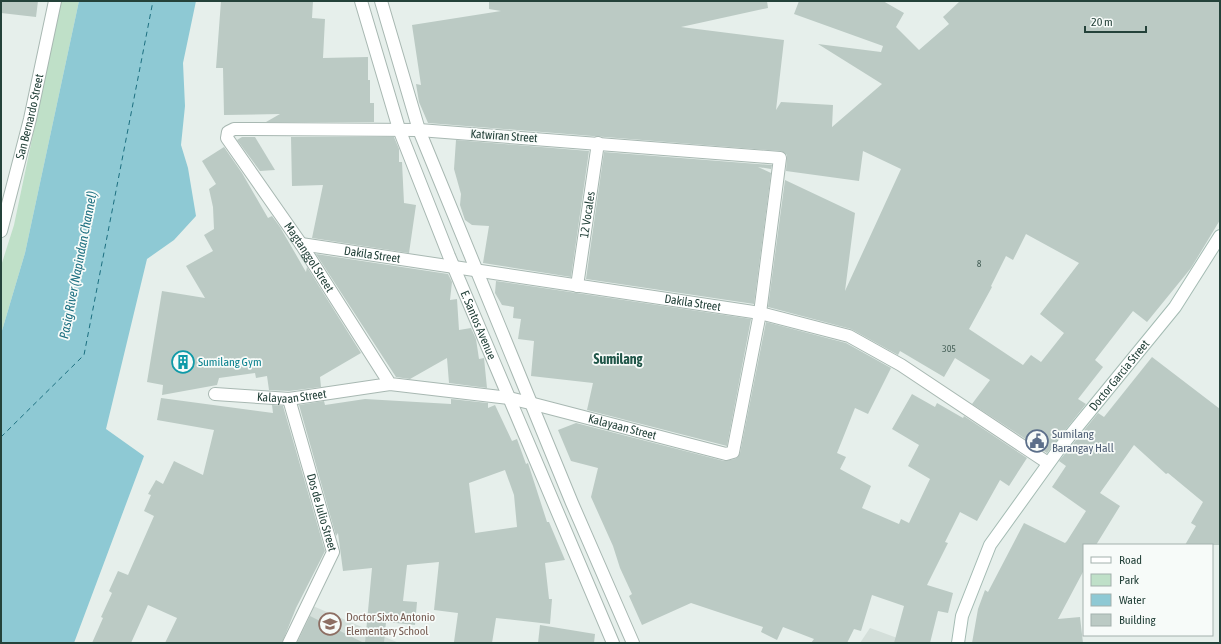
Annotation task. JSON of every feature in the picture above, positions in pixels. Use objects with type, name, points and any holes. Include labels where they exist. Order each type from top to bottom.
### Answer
[{"type":"street","name":"San Bernardo Street","points":[[1,231],[30,119],[55,1]]},
{"type":"street","name":"E. Santos Avenue","points":[[361,1],[399,129],[508,398],[613,643]]},
{"type":"street","name":"E. Santos Avenue","points":[[381,1],[419,130],[530,403],[632,643]]},
{"type":"street","name":"Katwiran Street","points":[[228,132],[234,129],[399,129],[780,158]]},
{"type":"street","name":"Magtanggol Street","points":[[228,132],[227,138],[301,244],[390,384]]},
{"type":"street","name":"12 Vocales","points":[[577,286],[598,144]]},
{"type":"street","name":"Kalayaan Street","points":[[215,394],[288,399],[390,384],[508,398],[726,454],[733,452],[760,313],[780,158]]},
{"type":"street","name":"Doctor Garcia Street","points":[[958,643],[962,616],[990,545],[1048,464],[1175,307],[1220,236]]},
{"type":"street","name":"Dakila Street","points":[[301,244],[760,313],[850,336],[901,365],[1048,464]]},
{"type":"street","name":"Dos de Julio Street","points":[[288,399],[333,552],[289,643]]},
{"type":"shaded area","name":"Doctor Sixto Antonio Elementary School","points":[[313,606],[399,643],[295,643]]},
{"type":"shaded area","points":[[870,628],[911,643],[860,643]]},
{"type":"green space","points":[[61,1],[79,1],[25,253],[1,334],[1,266],[14,225]]},
{"type":"water","name":"Pasig River (Napindan Channel)","points":[[79,1],[196,1],[183,63],[185,106],[181,145],[188,168],[196,216],[174,240],[147,259],[106,429],[144,456],[74,643],[1,643],[1,334],[25,253]]},
{"type":"building","points":[[1,1],[38,1],[36,17],[1,13]]},
{"type":"building","points":[[221,1],[313,1],[312,18],[325,19],[323,58],[368,57],[370,103],[374,103],[374,122],[266,122],[280,114],[224,115],[223,68],[216,68]]},
{"type":"building","points":[[489,1],[767,1],[768,8],[681,27],[784,40],[776,110],[781,102],[833,105],[832,127],[882,84],[818,44],[881,52],[883,46],[794,14],[799,1],[883,1],[904,13],[896,27],[919,50],[949,24],[943,17],[960,1],[1220,1],[1220,220],[1191,268],[1147,322],[1133,311],[1095,360],[1103,367],[1078,399],[1086,404],[1047,453],[972,404],[990,380],[955,358],[944,377],[900,351],[898,355],[851,329],[768,307],[785,180],[855,213],[845,291],[901,169],[863,151],[859,181],[786,171],[787,155],[781,151],[428,123],[419,102],[416,84],[421,85],[412,25],[501,11],[489,9]],"holes":[[[1026,234],[1079,263],[1040,314],[1064,333],[1041,362],[1031,355],[1023,365],[969,329],[992,287],[991,286],[1006,256],[1013,260]]]},
{"type":"building","points":[[242,137],[255,137],[275,170],[260,171],[237,140]]},
{"type":"building","points":[[291,137],[394,137],[399,149],[399,162],[402,162],[404,203],[416,205],[409,253],[312,238],[323,185],[292,186]]},
{"type":"building","points":[[456,140],[589,151],[571,277],[483,263],[489,226],[472,225],[465,220],[460,205],[461,194],[454,169]]},
{"type":"building","points":[[224,147],[242,173],[268,218],[272,216],[280,227],[306,272],[307,267],[361,353],[320,377],[321,387],[289,391],[269,390],[267,376],[256,378],[255,373],[219,378],[217,385],[162,395],[163,385],[147,382],[162,291],[205,298],[186,266],[213,251],[204,235],[214,229],[213,207],[209,189],[216,184],[202,161]]},
{"type":"building","points":[[604,152],[772,165],[771,169],[758,167],[771,173],[754,304],[586,279]]},
{"type":"building","points":[[316,254],[448,274],[452,282],[450,300],[457,299],[459,330],[471,328],[476,339],[479,359],[484,358],[487,388],[449,383],[447,358],[410,379],[396,377]]},
{"type":"building","points":[[496,281],[751,319],[727,446],[587,410],[593,383],[531,376],[534,341],[518,339],[521,319],[513,318],[514,307],[502,305],[495,293]]},
{"type":"building","points":[[766,322],[846,343],[891,368],[868,414],[855,408],[837,453],[846,457],[840,469],[871,486],[862,508],[899,524],[901,519],[909,523],[930,479],[908,466],[919,445],[892,429],[912,394],[935,407],[937,403],[963,418],[964,416],[1027,458],[1009,486],[1000,480],[977,521],[960,512],[945,542],[948,543],[927,585],[953,593],[948,613],[938,611],[930,643],[894,643],[904,606],[872,595],[861,631],[854,629],[847,643],[811,643],[814,639],[783,627],[777,640],[761,632],[763,627],[691,603],[642,625],[629,596],[632,594],[620,568],[613,546],[591,497],[598,468],[571,461],[558,430],[576,423],[724,461],[735,459],[740,453]]},
{"type":"building","points":[[1152,357],[1220,409],[1220,545],[1186,544],[1196,526],[1191,523],[1203,502],[1168,473],[1166,474],[1134,445],[1100,493],[1120,506],[1097,544],[1083,544],[1083,572],[1058,619],[1080,617],[1083,643],[972,643],[978,609],[985,590],[988,592],[1024,523],[1065,543],[1086,511],[1052,487],[1066,466],[1059,461],[1098,413],[1104,417]]},
{"type":"building","points":[[161,398],[273,413],[272,405],[283,406],[325,551],[296,608],[282,643],[165,643],[177,618],[148,605],[131,643],[92,643],[103,618],[101,617],[112,593],[109,591],[118,571],[128,575],[154,516],[144,511],[151,495],[148,494],[156,480],[163,484],[174,461],[203,475],[214,430],[157,420]]},
{"type":"building","points":[[365,399],[451,404],[451,399],[488,403],[488,408],[495,405],[512,441],[517,439],[526,464],[528,463],[547,522],[549,522],[565,560],[545,563],[549,599],[552,599],[550,624],[496,618],[492,643],[454,642],[458,613],[434,610],[439,562],[407,565],[403,601],[417,602],[415,625],[386,622],[384,643],[365,643],[372,568],[343,571],[338,533],[336,536],[299,405],[324,401],[325,405]],"holes":[[[505,470],[514,495],[517,527],[475,533],[469,483]]]},
{"type":"building","points":[[310,616],[364,643],[297,643]]},
{"type":"building","points":[[540,625],[595,634],[594,643],[538,643]]},
{"type":"ferry route","points":[[1,437],[84,355],[153,1]]},
{"type":"place","name":"Sumilang Gym","points":[[183,362]]},
{"type":"place","name":"Sumilang Barangay Hall","points":[[1037,441]]},
{"type":"place","name":"Doctor Sixto Antonio Elementary School","points":[[330,624]]},
{"type":"district","name":"Sumilang","points":[[618,359]]}]
